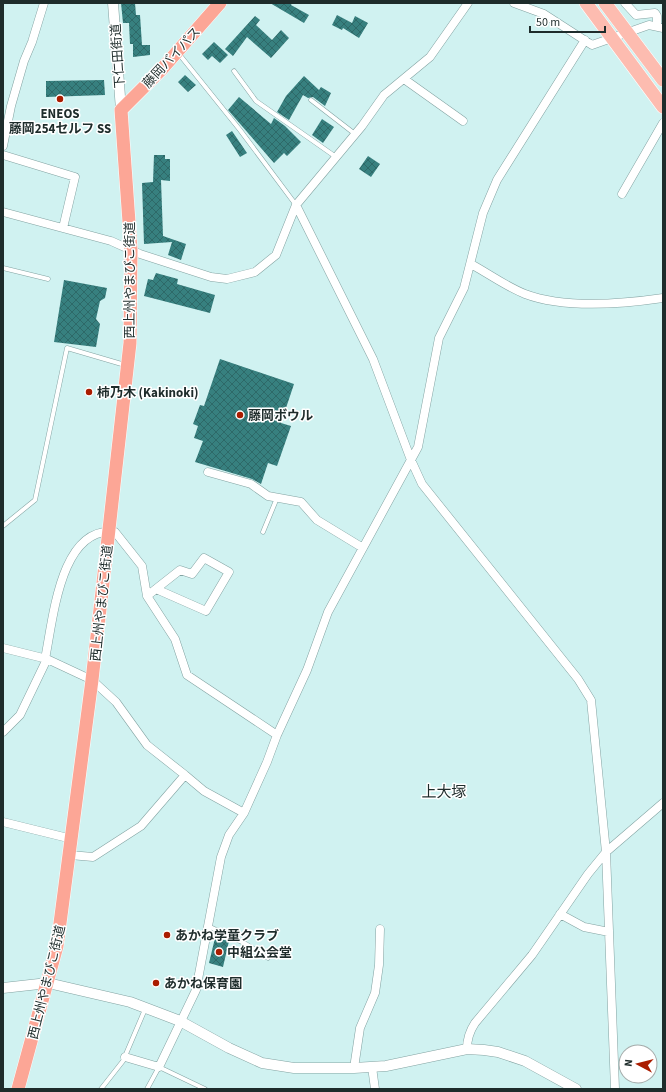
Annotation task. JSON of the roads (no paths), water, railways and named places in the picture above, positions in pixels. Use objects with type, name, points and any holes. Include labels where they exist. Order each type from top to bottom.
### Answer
[{"type":"highway","name":"藤岡バイパス","points":[[121,110],[220,3]]},
{"type":"highway","name":"西上州やまびこ街道","points":[[18,1089],[58,946],[92,680],[127,365],[130,335],[131,250],[121,110]]},
{"type":"main road","points":[[586,3],[663,107]]},
{"type":"main road","points":[[605,3],[663,80]]},
{"type":"street","points":[[3,146],[13,98],[44,3]]},
{"type":"street","name":"下仁田街道","points":[[114,3],[121,110]]},
{"type":"street","points":[[3,212],[111,241],[131,250],[211,277],[227,279],[249,274],[260,269],[276,255],[296,205],[336,158],[384,96],[430,57],[468,3]]},
{"type":"street","points":[[514,3],[544,14],[592,45],[648,25],[660,27],[655,13],[636,15],[625,3]]},
{"type":"street","points":[[125,1057],[159,1066],[196,990],[221,857],[229,835],[244,813],[267,762],[307,670],[328,612],[386,503],[412,460],[418,447],[439,338],[464,288],[483,213],[497,180],[585,40]]},
{"type":"street","points":[[404,79],[463,121]]},
{"type":"street","points":[[622,194],[663,123]]},
{"type":"street","points":[[3,155],[75,177],[63,228]]},
{"type":"street","points":[[296,205],[373,359],[422,484],[578,679],[591,700],[606,852],[615,1089]]},
{"type":"street","points":[[471,264],[525,294],[540,298],[587,305],[663,298]]},
{"type":"street","points":[[208,472],[251,484],[268,496],[301,502],[317,520],[363,548]]},
{"type":"street","points":[[3,732],[20,715],[46,659],[66,566],[82,543],[95,533],[109,531],[115,532],[142,566],[147,596],[175,639],[187,675],[277,736]]},
{"type":"street","points":[[147,596],[180,570],[192,574],[204,558],[229,572],[206,611],[156,589]]},
{"type":"street","points":[[3,648],[46,659],[92,680],[116,702],[147,745],[186,774],[204,791],[244,813]]},
{"type":"street","points":[[70,855],[93,857],[141,826],[186,774]]},
{"type":"street","points":[[467,1049],[468,1036],[475,1023],[532,956],[588,874],[606,852],[663,804]]},
{"type":"street","points":[[3,822],[72,839]]},
{"type":"street","points":[[560,914],[584,927],[609,932]]},
{"type":"street","points":[[354,1068],[360,1028],[375,992],[379,965],[380,929]]},
{"type":"street","points":[[3,988],[48,983],[146,1007],[180,1021],[228,1048],[262,1063],[294,1068],[372,1067],[386,1066],[467,1049],[484,1050],[512,1056],[576,1089]]},
{"type":"street","points":[[372,1067],[375,1089]]},
{"type":"lane","points":[[177,51],[240,130],[296,205]]},
{"type":"lane","points":[[234,71],[256,101],[336,158]]},
{"type":"lane","points":[[311,100],[355,134]]},
{"type":"lane","points":[[3,268],[48,279]]},
{"type":"lane","points":[[3,526],[35,500],[67,348],[127,365]]},
{"type":"lane","points":[[263,532],[277,498]]},
{"type":"lane","points":[[208,926],[246,944],[268,958]]},
{"type":"lane","points":[[101,1089],[125,1057],[146,1007]]},
{"type":"lane","points":[[147,1089],[159,1066],[205,1089]]},
{"type":"place","name":"ENEOS 藤岡254セルフ SS","points":[[60,99]]},
{"type":"place","name":"柿乃木 (Kakinoki)","points":[[89,392]]},
{"type":"place","name":"藤岡ボウル","points":[[240,415]]},
{"type":"place","name":"あかね学童クラブ","points":[[167,935]]},
{"type":"place","name":"中組公会堂","points":[[219,952]]},
{"type":"place","name":"あかね保育園","points":[[156,983]]},
{"type":"district","name":"上大塚","points":[[444,792]]}]
